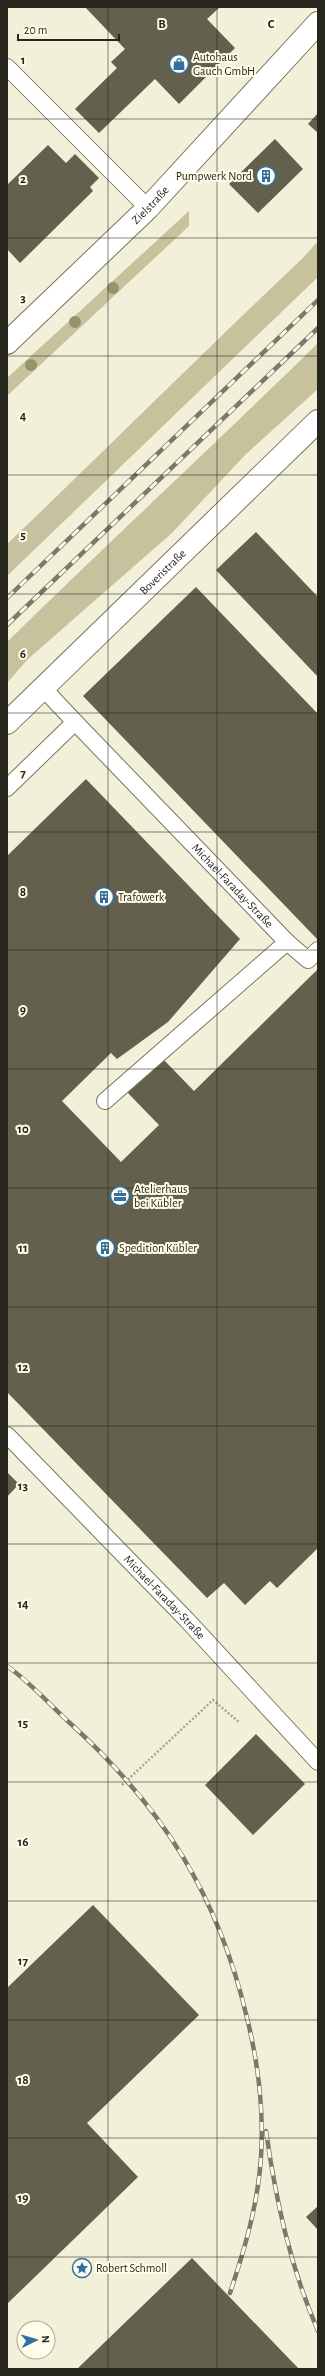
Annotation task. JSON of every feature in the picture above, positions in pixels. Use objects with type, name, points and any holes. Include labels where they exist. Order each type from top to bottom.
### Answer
[{"type":"street","name":"Zielstraße","points":[[7,343],[148,208],[318,24]]},
{"type":"street","name":"Boveristraße","points":[[7,723],[318,421]]},
{"type":"lane","points":[[7,67],[148,208]]},
{"type":"lane","name":"Michael-Faraday-Straße","points":[[43,688],[287,942],[308,960],[318,950]]},
{"type":"lane","points":[[7,788],[75,722]]},
{"type":"lane","points":[[105,1101],[287,942]]},
{"type":"lane","name":"Michael-Faraday-Straße","points":[[7,1435],[186,1619],[318,1762]]},
{"type":"path","points":[[122,1784],[213,1700],[240,1723]]},
{"type":"shaded area","points":[[189,211],[189,226],[7,396],[7,378]]},
{"type":"shaded area","points":[[318,241],[318,277],[7,576],[7,544],[304,257]]},
{"type":"shaded area","points":[[318,343],[318,389],[246,454],[172,533],[28,659],[7,683],[7,642]]},
{"type":"building","name":"Autohaus Gauch GmbH","points":[[85,7],[220,7],[207,19],[235,48],[179,104],[155,79],[99,133],[75,109],[117,68],[111,62],[125,49]]},
{"type":"building","points":[[318,113],[318,133],[308,124]]},
{"type":"building","name":"Pumpwerk Nord","points":[[275,139],[303,169],[258,213],[229,184]]},
{"type":"building","points":[[48,145],[66,163],[75,154],[99,178],[90,187],[93,191],[20,263],[7,249],[7,185]]},
{"type":"building","points":[[256,532],[318,597],[318,677],[216,570]]},
{"type":"building","points":[[196,587],[318,714],[317,939],[83,696]]},
{"type":"building","points":[[86,779],[240,939],[168,1022],[117,1059],[111,1053],[62,1101],[121,1162],[159,1125],[127,1092],[162,1058],[194,1091],[318,969],[318,1548],[277,1588],[270,1581],[245,1605],[224,1583],[207,1598],[7,1392],[7,856]]},
{"type":"building","points":[[7,1472],[19,1484],[7,1497]]},
{"type":"building","points":[[256,1734],[305,1784],[253,1835],[205,1785]]},
{"type":"building","points":[[93,1905],[199,2015],[87,2123],[138,2177],[7,2304],[7,1988]]},
{"type":"building","points":[[318,2206],[318,2230],[306,2217]]},
{"type":"building","points":[[192,2258],[299,2369],[77,2369]]},
{"type":"railway","points":[[7,598],[318,300]]},
{"type":"railway","points":[[7,625],[318,328]]},
{"type":"railway","points":[[7,1666],[32,1686],[104,1756],[133,1788],[159,1822],[183,1856],[203,1893],[220,1932],[235,1973],[251,2035],[257,2069],[261,2104],[262,2139],[254,2209],[246,2243],[230,2293]]},
{"type":"railway","points":[[266,2131],[274,2183],[285,2233],[299,2282],[318,2331]]},
{"type":"place","name":"Autohaus Gauch GmbH","points":[[179,64]]},
{"type":"place","name":"Pumpwerk Nord","points":[[266,176]]},
{"type":"place","name":"Trafowerk","points":[[104,897]]},
{"type":"place","name":"Atelierhaus bei Kübler","points":[[120,1196]]},
{"type":"place","name":"Spedition Kübler","points":[[105,1248]]},
{"type":"place","name":"Robert Schmoll","points":[[82,2268]]}]
